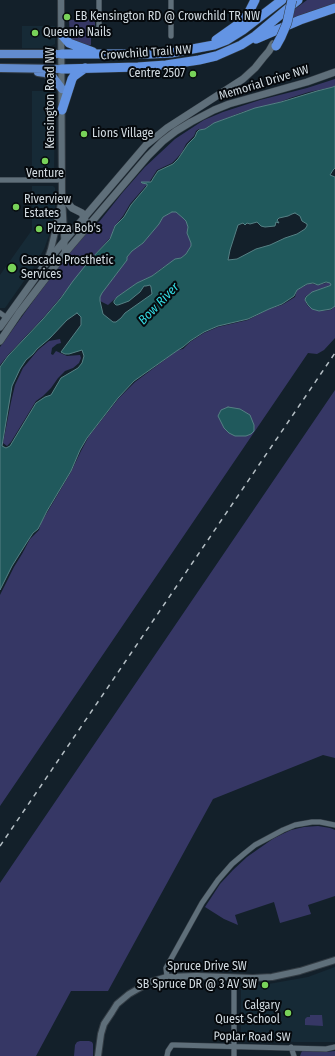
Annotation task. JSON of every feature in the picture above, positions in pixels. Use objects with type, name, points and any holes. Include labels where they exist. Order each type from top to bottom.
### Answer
[{"type":"highway","points":[[206,46],[240,23],[248,14],[255,0]]},
{"type":"highway","name":"Crowchild Trail NW","points":[[0,54],[142,54],[171,53],[193,50],[218,44],[232,37],[257,20],[282,0]]},
{"type":"highway","points":[[273,46],[281,37],[287,23],[292,0]]},
{"type":"highway","name":"Crowchild Trail NW","points":[[0,68],[62,69],[138,67],[199,60],[216,56],[242,45],[298,0]]},
{"type":"highway","points":[[242,45],[300,20],[335,8]]},
{"type":"highway","points":[[62,34],[69,43],[100,54]]},
{"type":"highway","points":[[17,68],[49,74],[62,89]]},
{"type":"highway","points":[[62,110],[72,79],[85,68]]},
{"type":"main road","name":"Memorial Drive NW","points":[[0,327],[46,263],[146,145],[166,128],[243,79],[255,68],[273,46]]},
{"type":"main road","name":"Memorial Drive NW","points":[[0,341],[65,252],[148,156],[163,141],[176,131],[214,110],[229,104],[307,82],[335,72]]},
{"type":"main road","points":[[62,196],[72,208],[82,214],[85,222],[84,230]]},
{"type":"main road","points":[[78,211],[93,207]]},
{"type":"street","name":"Kensington Road NW","points":[[62,0],[62,196],[65,252]]},
{"type":"street","points":[[96,33],[99,28],[99,0]]},
{"type":"street","points":[[171,0],[171,36]]},
{"type":"street","points":[[0,180],[62,180]]},
{"type":"street","name":"Kensington Road NW","points":[[46,263],[54,238],[62,196]]},
{"type":"street","points":[[0,313],[7,318]]},
{"type":"street","points":[[166,977],[166,968],[202,903],[218,880],[232,864],[255,846],[295,825],[320,822],[335,825]]},
{"type":"street","name":"Spruce Drive SW","points":[[98,1056],[100,1038],[104,1024],[117,1004],[134,990],[150,982],[166,977],[272,977],[300,971],[335,960]]},
{"type":"street","points":[[234,978],[234,1056]]},
{"type":"street","name":"Poplar Road SW","points":[[167,1056],[170,1048],[175,1045],[335,1048]]},
{"type":"street","points":[[291,1047],[294,1056]]},
{"type":"shaded area","points":[[307,0],[335,0],[335,6],[290,23],[291,12]]},
{"type":"shaded area","points":[[95,19],[95,28],[91,33],[91,45],[80,46],[70,38],[69,20]]},
{"type":"shaded area","points":[[22,26],[55,26],[55,44],[47,48],[22,48]]},
{"type":"shaded area","points":[[335,79],[335,85],[333,87],[309,92],[280,102],[242,112],[210,125],[205,129],[199,129],[196,131],[182,152],[172,163],[157,170],[114,227],[112,235],[109,239],[89,261],[43,318],[0,365],[0,347],[62,261],[92,226],[99,222],[145,167],[175,139],[204,120],[223,112]]},
{"type":"shaded area","points":[[32,91],[55,91],[54,173],[32,173]]},
{"type":"shaded area","points":[[32,186],[53,186],[55,188],[55,209],[52,227],[44,249],[33,268],[5,308],[0,308],[0,275],[32,230]]},
{"type":"shaded area","points":[[172,212],[176,212],[183,218],[188,226],[187,233],[191,246],[186,254],[162,268],[152,276],[137,283],[108,305],[100,301],[102,293],[127,260],[127,257],[132,251],[143,243],[163,217]]},
{"type":"shaded area","points":[[330,283],[331,285],[312,292],[305,297],[305,300],[307,305],[312,309],[319,311],[331,310],[335,306],[335,338],[324,350],[317,354],[308,353],[0,806],[0,595],[30,539],[39,530],[41,523],[71,472],[89,436],[119,398],[135,382],[178,350],[183,349],[190,342],[204,333],[218,327],[248,320],[269,309],[282,305],[295,297],[297,290],[308,284],[318,285]]},
{"type":"shaded area","points":[[60,339],[61,343],[52,348],[51,354],[53,355],[56,351],[67,356],[80,355],[81,358],[79,363],[73,368],[65,371],[51,388],[36,401],[7,446],[3,443],[11,402],[15,385],[23,368],[38,350],[49,341]]},
{"type":"shaded area","points":[[335,390],[335,758],[323,755],[213,799],[108,991],[71,991],[36,1056],[0,1056],[0,883]]},
{"type":"shaded area","points":[[318,826],[335,830],[335,896],[308,905],[311,914],[280,923],[274,902],[235,915],[238,925],[224,919],[205,907],[220,884],[247,857],[274,838],[291,830]]},
{"type":"shaded area","name":"Calgary Quest School","points":[[335,967],[335,1042],[241,1040],[241,986],[263,985],[308,977]]},
{"type":"shaded area","points":[[310,1015],[322,1015],[323,1026],[305,1025],[305,1019],[310,1017]]},
{"type":"shaded area","points":[[80,1041],[92,1042],[93,1056],[74,1056],[75,1045]]},
{"type":"shaded area","points":[[303,1050],[324,1052],[335,1051],[335,1056],[300,1056]]},
{"type":"water","name":"Bow River","points":[[335,86],[335,168],[330,175],[335,177],[335,306],[331,309],[319,311],[312,309],[305,300],[306,297],[312,292],[331,285],[330,283],[326,282],[318,285],[313,283],[307,284],[297,290],[294,296],[282,304],[248,319],[218,326],[204,332],[134,381],[118,398],[87,438],[71,471],[38,529],[33,533],[12,566],[0,590],[0,367],[8,356],[61,298],[89,261],[110,239],[115,226],[124,217],[131,205],[147,186],[147,184],[141,182],[151,182],[158,171],[173,164],[199,130],[205,129],[214,123],[255,108]],"holes":[[[172,212],[176,212],[186,221],[188,227],[187,233],[191,246],[186,254],[181,258],[175,259],[152,276],[137,283],[117,297],[114,301],[116,305],[129,301],[140,292],[144,286],[150,285],[151,287],[152,294],[125,313],[116,322],[113,322],[103,314],[100,297],[127,260],[127,257],[132,251],[143,243],[163,217]],[[295,213],[307,224],[305,229],[297,234],[256,249],[237,259],[228,260],[238,225],[257,222],[261,226],[265,227],[275,226],[276,222],[279,223],[277,220],[279,218]],[[77,313],[81,317],[81,325],[61,352],[69,354],[82,350],[84,356],[82,363],[78,368],[61,378],[51,395],[36,403],[10,446],[6,448],[2,446],[12,386],[20,369],[26,360],[67,320]]]},
{"type":"water","points":[[228,407],[240,409],[250,415],[254,425],[254,431],[251,434],[246,436],[235,436],[224,428],[218,416],[221,410]]},
{"type":"railway","points":[[0,846],[335,353]]},
{"type":"place","name":"EB Kensington RD @ Crowchild TR NW","points":[[67,17]]},
{"type":"place","name":"Queenie Nails","points":[[35,33]]},
{"type":"place","name":"Centre 2507","points":[[193,74]]},
{"type":"place","name":"Lions Village","points":[[84,134]]},
{"type":"place","name":"Venture","points":[[45,161]]},
{"type":"place","name":"Riverview Estates","points":[[16,207]]},
{"type":"place","name":"Pizza Bob's","points":[[39,229]]},
{"type":"place","name":"Cascade Prosthetic Services","points":[[12,268]]},
{"type":"place","name":"SB Spruce DR @ 3 AV SW","points":[[265,985]]},
{"type":"place","name":"Calgary Quest School","points":[[288,1013]]}]
